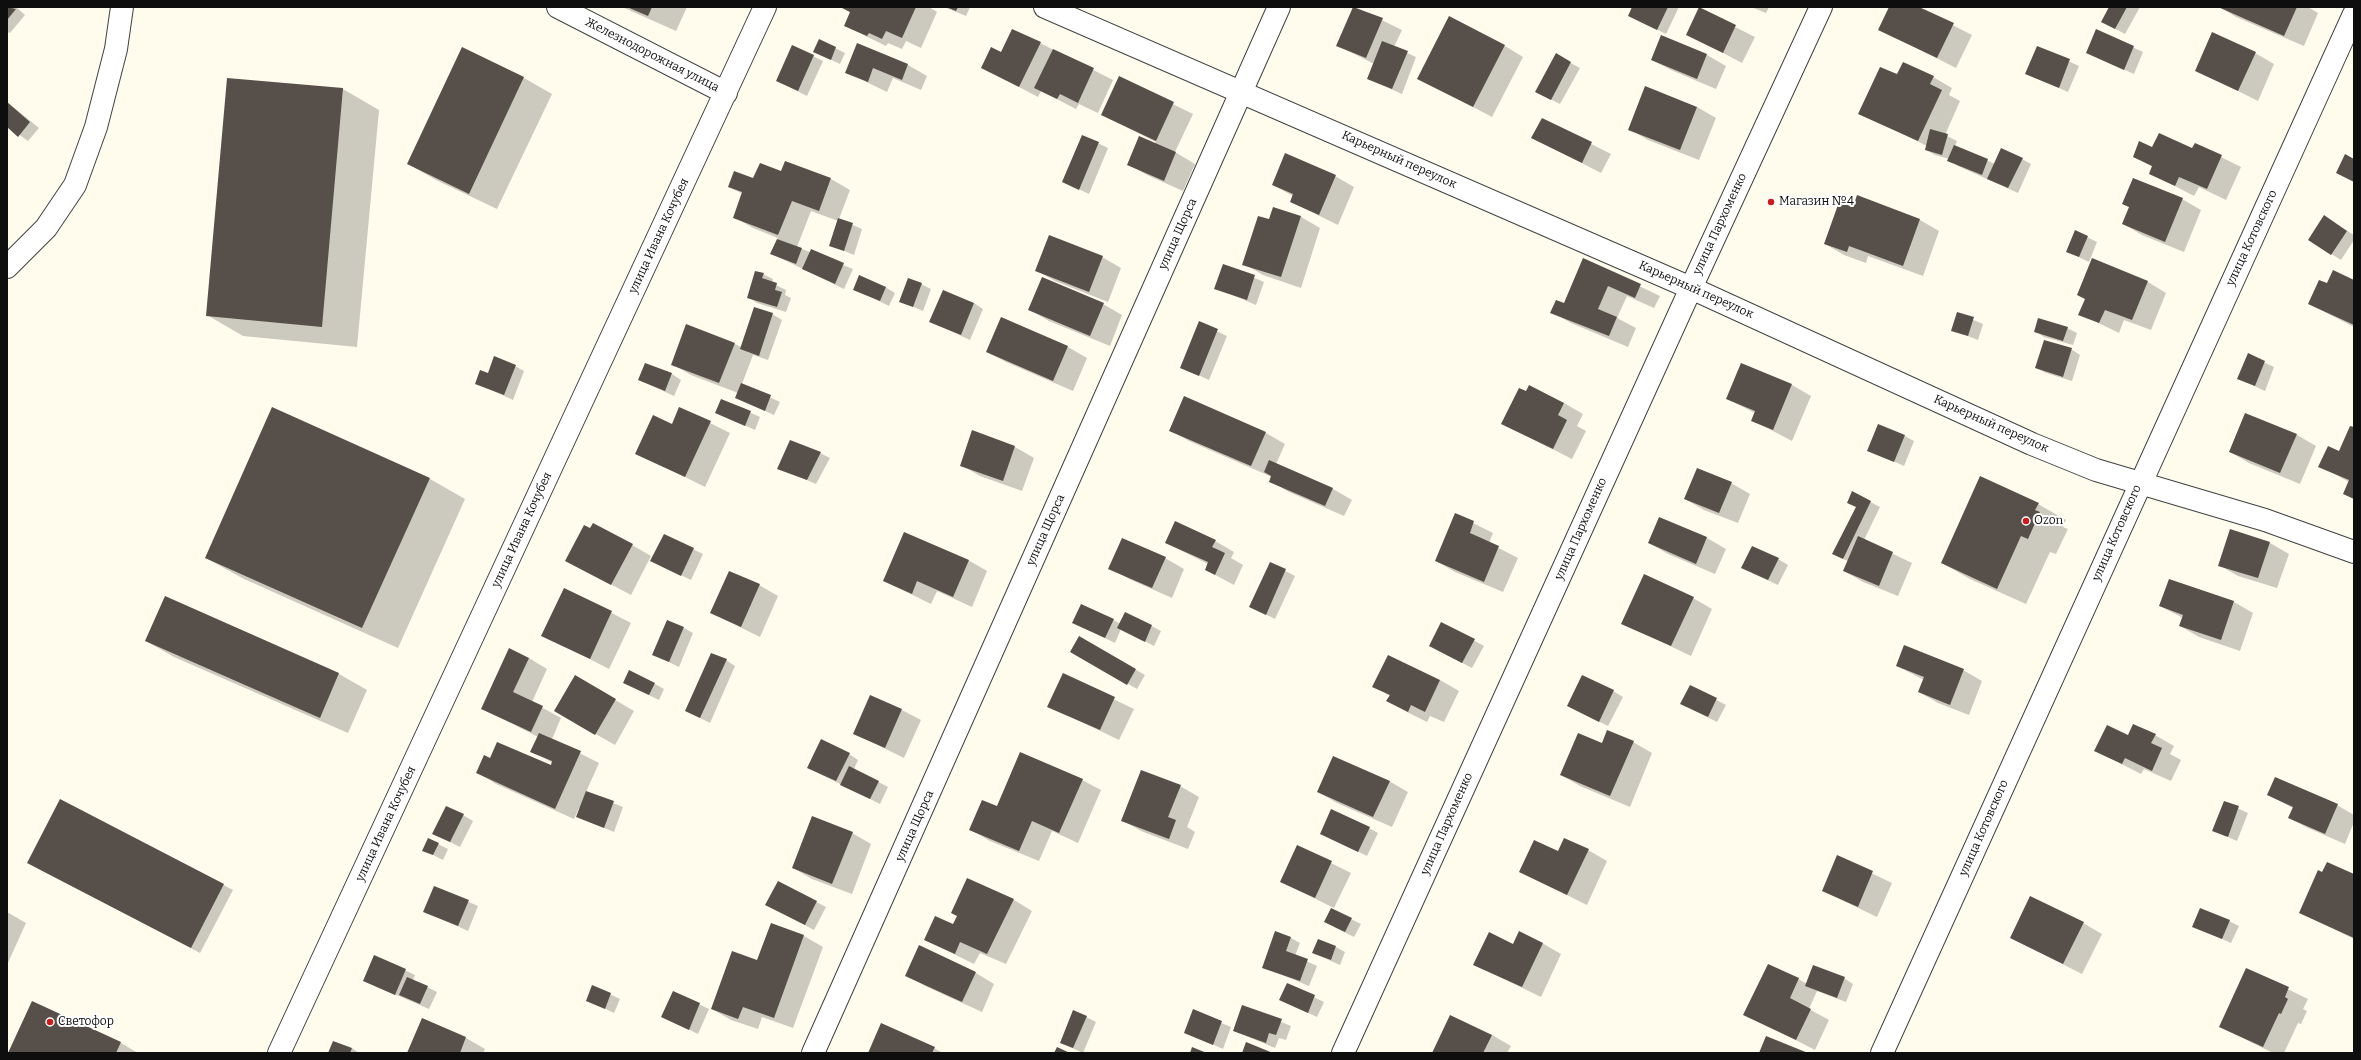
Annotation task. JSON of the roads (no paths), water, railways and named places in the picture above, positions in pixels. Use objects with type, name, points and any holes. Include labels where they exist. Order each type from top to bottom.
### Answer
[{"type":"street","points":[[7,267],[46,228],[75,185],[96,127],[116,49],[122,7]]},
{"type":"street","name":"Железнодорожная улица","points":[[558,7],[726,93]]},
{"type":"street","name":"улица Ивана Кочубея","points":[[279,1053],[765,7]]},
{"type":"street","name":"Карьерный переулок","points":[[1045,7],[1691,288],[2032,444],[2096,470],[2265,520],[2354,552]]},
{"type":"street","name":"улица Щорса","points":[[813,1053],[1279,7]]},
{"type":"street","name":"улица Пархоменко","points":[[1342,1053],[1691,288],[1821,7]]},
{"type":"street","name":"улица Котовского","points":[[1882,1053],[2354,14]]},
{"type":"place","name":"Магазин №4","points":[[1771,202]]},
{"type":"place","name":"Ozon","points":[[2026,521]]},
{"type":"place","name":"Светофор","points":[[50,1022]]}]
